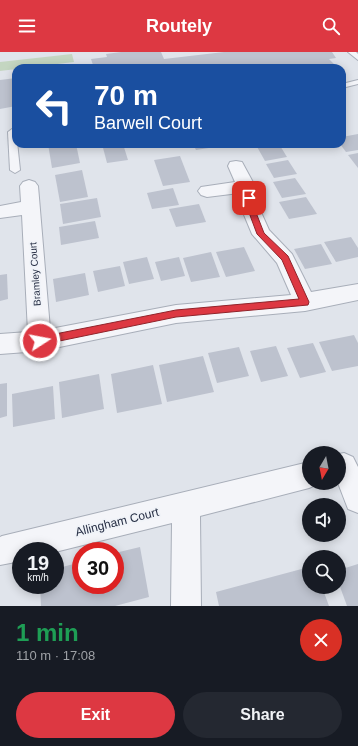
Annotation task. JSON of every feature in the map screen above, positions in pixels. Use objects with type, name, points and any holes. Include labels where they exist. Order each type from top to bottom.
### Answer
[{"type":"street","points":[[236,166],[246,186],[251,210],[261,234],[285,259],[305,302]]},
{"type":"street","name":"Bramley Court","points":[[29,186],[40,341]]},
{"type":"street","points":[[207,191],[246,186]]},
{"type":"street","points":[[0,212],[30,208]]},
{"type":"street","points":[[0,344],[40,341],[176,314],[305,302],[358,292]]},
{"type":"street","points":[[346,471],[358,499]]},
{"type":"street","name":"Allingham Court","points":[[2,551],[302,477]]},
{"type":"street","points":[[186,505],[186,606]]},
{"type":"lane","points":[[352,52],[358,58]]},
{"type":"lane","points":[[346,85],[358,82]]},
{"type":"lane","points":[[13,148],[15,170]]},
{"type":"green space","points":[[72,54],[74,62],[58,64],[12,64],[12,70],[0,71],[0,62]]},
{"type":"building","points":[[121,52],[161,52],[164,59],[224,52],[332,52],[336,58],[329,59],[334,64],[93,64],[91,59],[107,57],[106,54]]},
{"type":"building","points":[[12,78],[12,107],[0,109],[0,80]]},
{"type":"building","points":[[358,134],[358,150],[346,152],[343,148],[346,148],[346,136]]},
{"type":"building","points":[[49,148],[77,148],[80,163],[52,168]]},
{"type":"building","points":[[103,148],[124,148],[128,160],[107,163]]},
{"type":"building","points":[[195,148],[209,148],[196,150]]},
{"type":"building","points":[[258,148],[281,148],[287,157],[265,161]]},
{"type":"building","points":[[358,153],[358,168],[348,155]]},
{"type":"building","points":[[180,156],[190,182],[163,186],[154,160]]},
{"type":"building","points":[[288,160],[297,174],[274,178],[266,164]]},
{"type":"building","points":[[82,170],[88,197],[60,202],[55,175]]},
{"type":"building","points":[[295,178],[306,194],[282,198],[273,182]]},
{"type":"building","points":[[173,188],[179,205],[152,209],[147,193]]},
{"type":"building","points":[[306,197],[317,214],[289,219],[279,202]]},
{"type":"building","points":[[97,198],[101,217],[63,224],[60,204]]},
{"type":"building","points":[[199,204],[206,222],[176,227],[169,209]]},
{"type":"building","points":[[95,221],[99,238],[61,245],[59,227]]},
{"type":"building","points":[[351,237],[358,248],[358,257],[336,262],[324,242]]},
{"type":"building","points":[[321,244],[332,264],[305,269],[294,249]]},
{"type":"building","points":[[244,247],[255,271],[226,277],[216,252]]},
{"type":"building","points":[[211,252],[220,277],[191,282],[183,258]]},
{"type":"building","points":[[147,257],[154,279],[129,284],[123,262]]},
{"type":"building","points":[[179,257],[185,276],[161,281],[155,262]]},
{"type":"building","points":[[120,266],[125,286],[98,292],[93,271]]},
{"type":"building","points":[[85,273],[89,295],[56,302],[53,279]]},
{"type":"building","points":[[7,274],[8,299],[0,301],[0,275]]},
{"type":"building","points":[[354,335],[358,343],[358,366],[332,371],[319,342]]},
{"type":"building","points":[[313,343],[326,372],[300,378],[287,348]]},
{"type":"building","points":[[276,346],[288,376],[261,382],[250,351]]},
{"type":"building","points":[[239,347],[249,376],[217,383],[208,353]]},
{"type":"building","points":[[203,356],[214,392],[167,402],[159,365]]},
{"type":"building","points":[[153,365],[162,404],[117,413],[111,374]]},
{"type":"building","points":[[99,374],[104,409],[62,418],[59,382]]},
{"type":"building","points":[[7,383],[7,416],[0,418],[0,384]]},
{"type":"building","points":[[53,386],[55,419],[13,427],[12,394]]},
{"type":"building","points":[[140,547],[149,597],[115,606],[41,606],[40,594],[64,594],[64,567],[72,564],[72,594],[124,594],[124,551]]},
{"type":"building","points":[[358,564],[358,606],[347,606],[343,594],[346,594],[346,568]]},
{"type":"building","points":[[302,569],[302,594],[325,594],[329,606],[219,606],[216,592]]},
{"type":"route","points":[[40,341],[176,314],[305,302],[285,259],[261,234],[251,210],[249,198]]}]
